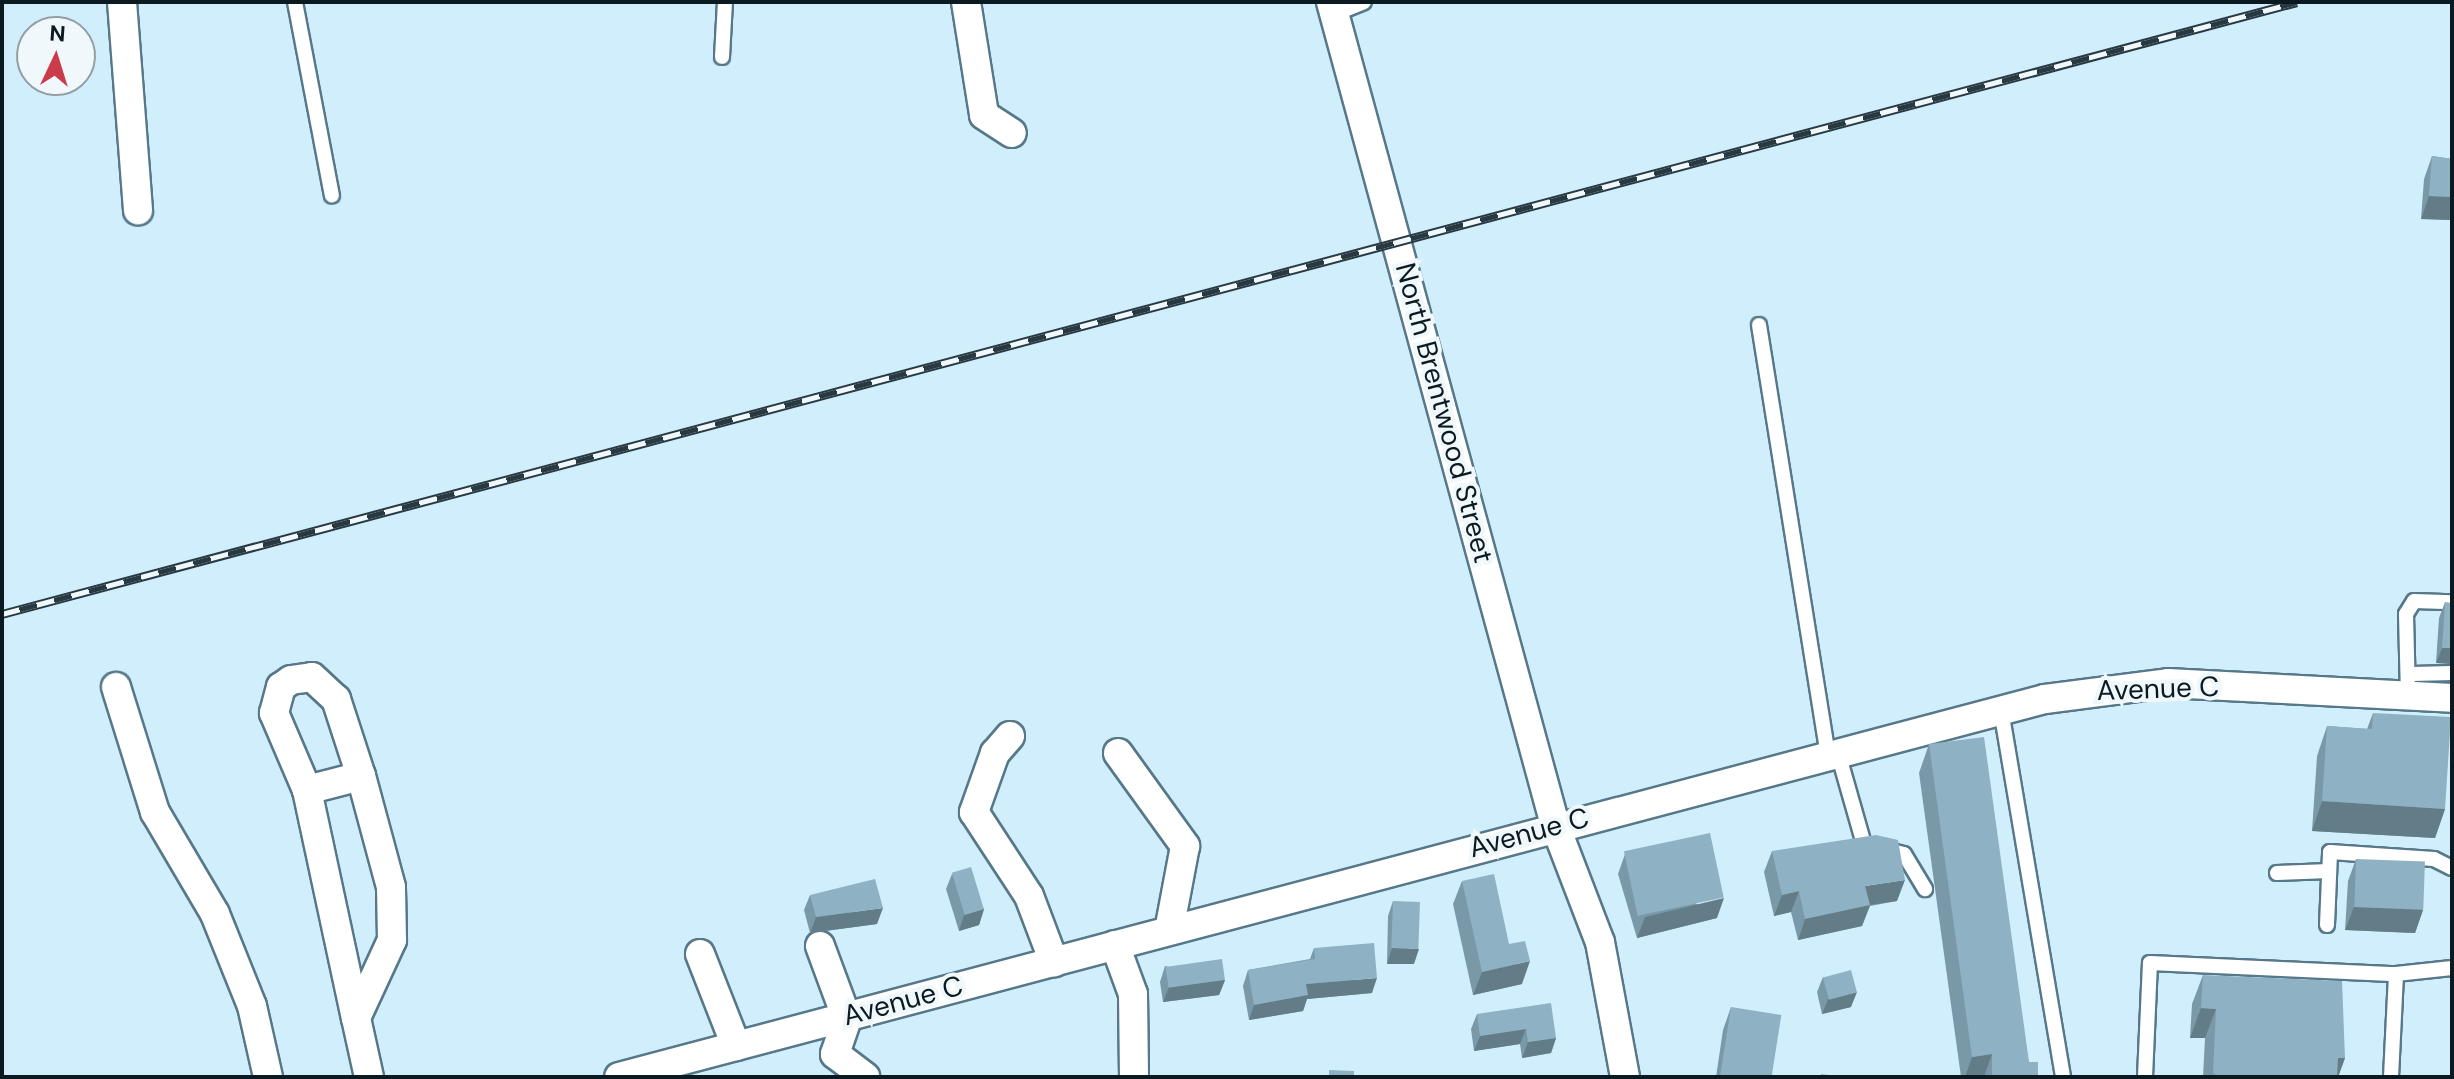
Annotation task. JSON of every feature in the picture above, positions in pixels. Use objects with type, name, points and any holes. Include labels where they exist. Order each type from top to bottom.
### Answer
[{"type":"street","points":[[122,2],[138,210]]},
{"type":"street","points":[[966,2],[984,115],[1012,133]]},
{"type":"street","name":"North Brentwood Street","points":[[1334,7],[1555,825],[1600,942],[1625,1077]]},
{"type":"street","points":[[356,1018],[392,940],[391,887],[336,699],[312,677],[291,680],[281,687],[274,713],[307,790],[356,1018],[369,1077]]},
{"type":"street","name":"Avenue C","points":[[619,1077],[1555,825],[2001,710],[2168,683],[2410,685],[2452,698]]},
{"type":"street","points":[[116,687],[155,812],[215,914],[252,1006],[268,1077]]},
{"type":"street","points":[[1010,736],[995,753],[974,812],[1029,896],[1054,962]]},
{"type":"street","points":[[1118,753],[1185,846],[1169,931]]},
{"type":"street","points":[[307,790],[361,776]]},
{"type":"street","points":[[1115,945],[1133,994],[1134,1077]]},
{"type":"street","points":[[820,946],[845,1015],[835,1054],[865,1077]]},
{"type":"street","points":[[700,954],[736,1046]]},
{"type":"lane","points":[[295,2],[332,196]]},
{"type":"lane","points":[[722,57],[725,2]]},
{"type":"lane","points":[[1334,7],[1364,2]]},
{"type":"lane","points":[[1759,325],[1833,755],[1864,844],[1904,854],[1925,889]]},
{"type":"lane","points":[[2452,602],[2414,601],[2406,637],[2410,685],[2452,673]]},
{"type":"lane","points":[[2001,710],[2063,1077]]},
{"type":"lane","points":[[2327,925],[2330,852],[2434,859],[2452,868]]},
{"type":"lane","points":[[2277,873],[2329,871]]},
{"type":"lane","points":[[2145,1077],[2150,963],[2396,974],[2452,968]]},
{"type":"lane","points":[[2391,1077],[2396,974]]},
{"type":"building","points":[[2432,156],[2452,159],[2452,197],[2429,196]]},
{"type":"building","points":[[2445,602],[2452,603],[2452,648],[2442,648]]},
{"type":"building","points":[[2373,713],[2451,717],[2445,809],[2322,801],[2327,726],[2372,729]]},
{"type":"building","points":[[1984,737],[2029,1062],[2038,1062],[2038,1077],[1992,1077],[1992,1054],[1972,1057],[1929,744]]},
{"type":"building","points":[[1710,833],[1724,898],[1638,916],[1624,851]]},
{"type":"building","points":[[1876,835],[1898,840],[1905,880],[1865,886],[1870,905],[1805,919],[1799,891],[1782,895],[1772,851]]},
{"type":"building","points":[[2356,859],[2425,861],[2423,909],[2354,907]]},
{"type":"building","points":[[971,867],[984,909],[965,915],[952,873]]},
{"type":"building","points":[[1494,874],[1509,944],[1525,941],[1530,961],[1482,972],[1462,881]]},
{"type":"building","points":[[875,879],[883,908],[816,917],[810,895]]},
{"type":"building","points":[[1393,901],[1420,902],[1418,949],[1391,948]]},
{"type":"building","points":[[1374,943],[1377,978],[1306,984],[1308,995],[1254,1005],[1248,970],[1315,959],[1314,948]]},
{"type":"building","points":[[1222,959],[1225,980],[1168,988],[1166,967]]},
{"type":"building","points":[[1851,970],[1857,992],[1829,1000],[1823,978]]},
{"type":"building","points":[[2203,975],[2342,981],[2345,1058],[2338,1058],[2337,1077],[2219,1077],[2213,1073],[2216,1009],[2201,1008]]},
{"type":"building","points":[[1551,1003],[1556,1038],[1528,1042],[1526,1029],[1480,1036],[1477,1014]]},
{"type":"building","points":[[1731,1007],[1781,1015],[1772,1077],[1720,1077]]},
{"type":"building","points":[[1329,1070],[1354,1071],[1354,1077],[1329,1077]]},
{"type":"railway","points":[[2,614],[2297,2]]}]
